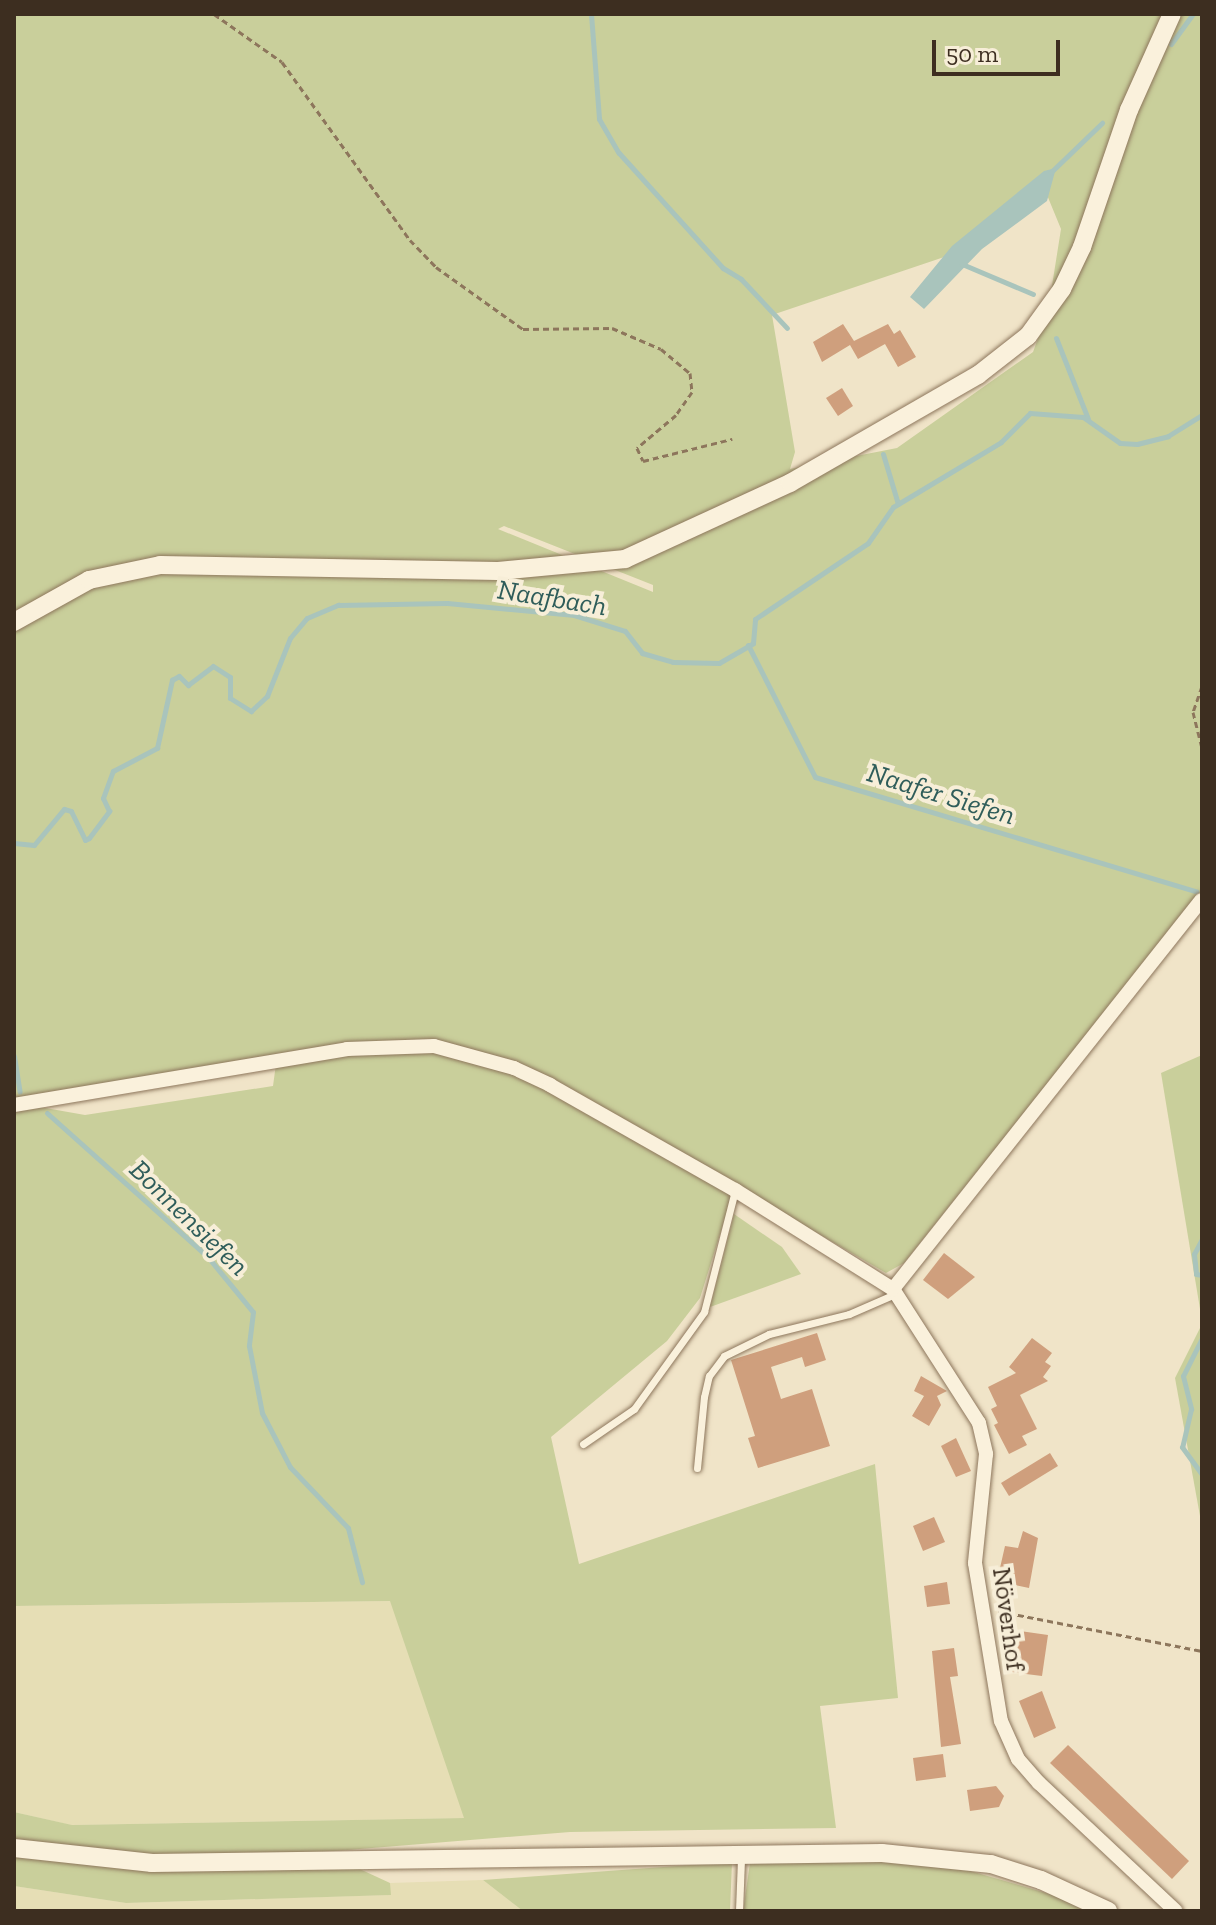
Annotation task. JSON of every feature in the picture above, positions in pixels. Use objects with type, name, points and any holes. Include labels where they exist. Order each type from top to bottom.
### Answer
[{"type":"main road","points":[[14,622],[89,580],[160,565],[498,571],[625,559],[790,483],[978,375],[1028,336],[1062,289],[1082,247],[1129,110],[1172,14]]},
{"type":"main road","points":[[14,1848],[152,1863],[882,1853],[991,1864],[1041,1880],[1108,1911]]},
{"type":"street","points":[[14,1105],[347,1049],[434,1046],[514,1068],[735,1190],[895,1291],[1201,900]]},
{"type":"street","name":"Növerhof","points":[[895,1291],[979,1423],[986,1454],[975,1563],[1001,1721],[1018,1759],[1176,1911]]},
{"type":"lane","points":[[583,1444],[634,1409],[704,1312],[735,1190]]},
{"type":"lane","points":[[697,1468],[709,1376],[724,1356],[769,1334],[849,1314],[895,1291]]},
{"type":"lane","points":[[739,1911],[742,1856]]},
{"type":"path","points":[[214,14],[282,62],[410,240],[436,267],[523,329],[612,328],[661,349],[690,373],[692,392],[676,415],[637,448],[643,461],[732,439]]},
{"type":"path","points":[[1202,686],[1193,712],[1202,747]]},
{"type":"path","points":[[981,1611],[1202,1651]]},
{"type":"shaded area","points":[[391,1601],[465,1818],[71,1825],[14,1812],[14,1606]]},
{"type":"shaded area","points":[[483,1880],[523,1911],[14,1911],[14,1886],[126,1903],[390,1895],[390,1883]]},
{"type":"green space","points":[[14,14],[1202,14],[1202,890],[904,1263],[886,1273],[557,1082],[399,1040],[14,1100]],"holes":[[[1040,178],[1061,229],[1048,311],[1033,352],[897,448],[790,469],[795,452],[772,315],[962,251]],[[504,526],[653,585],[653,592],[498,529]]]},
{"type":"green space","points":[[435,1053],[506,1071],[549,1091],[733,1193],[700,1298],[667,1341],[551,1437],[579,1564],[875,1464],[898,1698],[820,1706],[836,1828],[570,1832],[323,1852],[390,1883],[391,1895],[126,1903],[14,1886],[14,1812],[72,1825],[464,1818],[390,1601],[14,1606],[14,1111],[34,1106],[85,1115],[273,1086],[276,1064],[335,1055]]},
{"type":"green space","points":[[1202,1055],[1202,1321],[1161,1073]]},
{"type":"green space","points":[[734,1214],[782,1247],[801,1274],[710,1307]]},
{"type":"green space","points":[[1202,1324],[1202,1527],[1175,1378]]},
{"type":"green space","points":[[827,1859],[946,1864],[1067,1899],[1088,1911],[743,1911],[750,1863]]},
{"type":"green space","points":[[732,1862],[730,1911],[523,1911],[483,1880]]},
{"type":"water","points":[[1056,168],[1047,201],[982,249],[924,309],[910,297],[952,246],[1044,171]]},
{"type":"building","points":[[843,324],[854,341],[888,324],[894,334],[900,330],[916,357],[898,367],[885,344],[858,359],[850,345],[822,362],[813,342]]},
{"type":"building","points":[[842,388],[853,406],[838,416],[826,398]]},
{"type":"building","points":[[944,1253],[975,1277],[948,1299],[923,1280]]},
{"type":"building","points":[[817,1333],[826,1360],[805,1367],[802,1357],[771,1367],[781,1399],[812,1389],[830,1446],[758,1468],[748,1438],[755,1436],[731,1360]]},
{"type":"building","points":[[1032,1338],[1052,1353],[1045,1362],[1051,1366],[1043,1377],[1048,1381],[1020,1395],[1037,1429],[1022,1436],[1027,1445],[1009,1454],[994,1425],[998,1423],[991,1409],[997,1406],[988,1387],[1016,1373],[1009,1367]]},
{"type":"building","points":[[921,1376],[947,1391],[937,1396],[941,1405],[929,1426],[912,1416],[924,1396],[914,1391]]},
{"type":"building","points":[[956,1438],[971,1471],[956,1477],[941,1446]]},
{"type":"building","points":[[1050,1453],[1058,1466],[1009,1496],[1001,1483]]},
{"type":"building","points":[[934,1517],[945,1542],[923,1551],[913,1526]]},
{"type":"building","points":[[1023,1531],[1038,1538],[1029,1588],[997,1581],[1005,1546],[1018,1548]]},
{"type":"building","points":[[947,1582],[950,1604],[927,1607],[924,1586]]},
{"type":"building","points":[[1020,1631],[1048,1635],[1042,1676],[1011,1672]]},
{"type":"building","points":[[954,1648],[958,1676],[950,1677],[961,1744],[941,1747],[932,1651]]},
{"type":"building","points":[[1042,1691],[1056,1728],[1034,1738],[1019,1701]]},
{"type":"building","points":[[1068,1745],[1189,1861],[1172,1879],[1050,1763]]},
{"type":"building","points":[[943,1754],[946,1777],[916,1781],[913,1758]]},
{"type":"building","points":[[996,1786],[1004,1796],[999,1807],[970,1811],[967,1790]]},
{"type":"waterway","points":[[591,14],[599,119],[619,153],[723,268],[741,279],[787,328]]},
{"type":"waterway","points":[[1171,44],[1193,14]]},
{"type":"waterway","points":[[1051,172],[1102,123]]},
{"type":"waterway","points":[[962,264],[1033,294]]},
{"type":"waterway","points":[[1056,338],[1088,419]]},
{"type":"waterway","name":"Naafbach","points":[[14,843],[34,845],[64,809],[71,811],[85,840],[89,838],[109,811],[103,798],[113,771],[157,748],[172,680],[179,676],[188,685],[213,666],[230,677],[230,698],[251,711],[267,696],[290,638],[307,618],[338,605],[447,603],[574,615],[625,631],[642,653],[673,662],[719,663],[753,643],[755,619],[868,543],[893,507],[1001,442],[1030,413],[1083,417],[1120,443],[1137,444],[1168,436],[1202,415]]},
{"type":"waterway","points":[[883,454],[898,504]]},
{"type":"waterway","name":"Naafer Siefen","points":[[748,645],[815,777],[1196,891]]},
{"type":"waterway","name":"Bonnensiefen","points":[[14,1056],[20,1092]]},
{"type":"waterway","name":"Bonnensiefen","points":[[47,1113],[207,1256],[253,1312],[249,1346],[262,1413],[290,1467],[348,1528],[362,1582]]},
{"type":"waterway","points":[[1202,1239],[1194,1254],[1196,1274],[1202,1275]]},
{"type":"waterway","points":[[1202,1338],[1183,1376],[1191,1409],[1182,1447],[1202,1475]]}]
